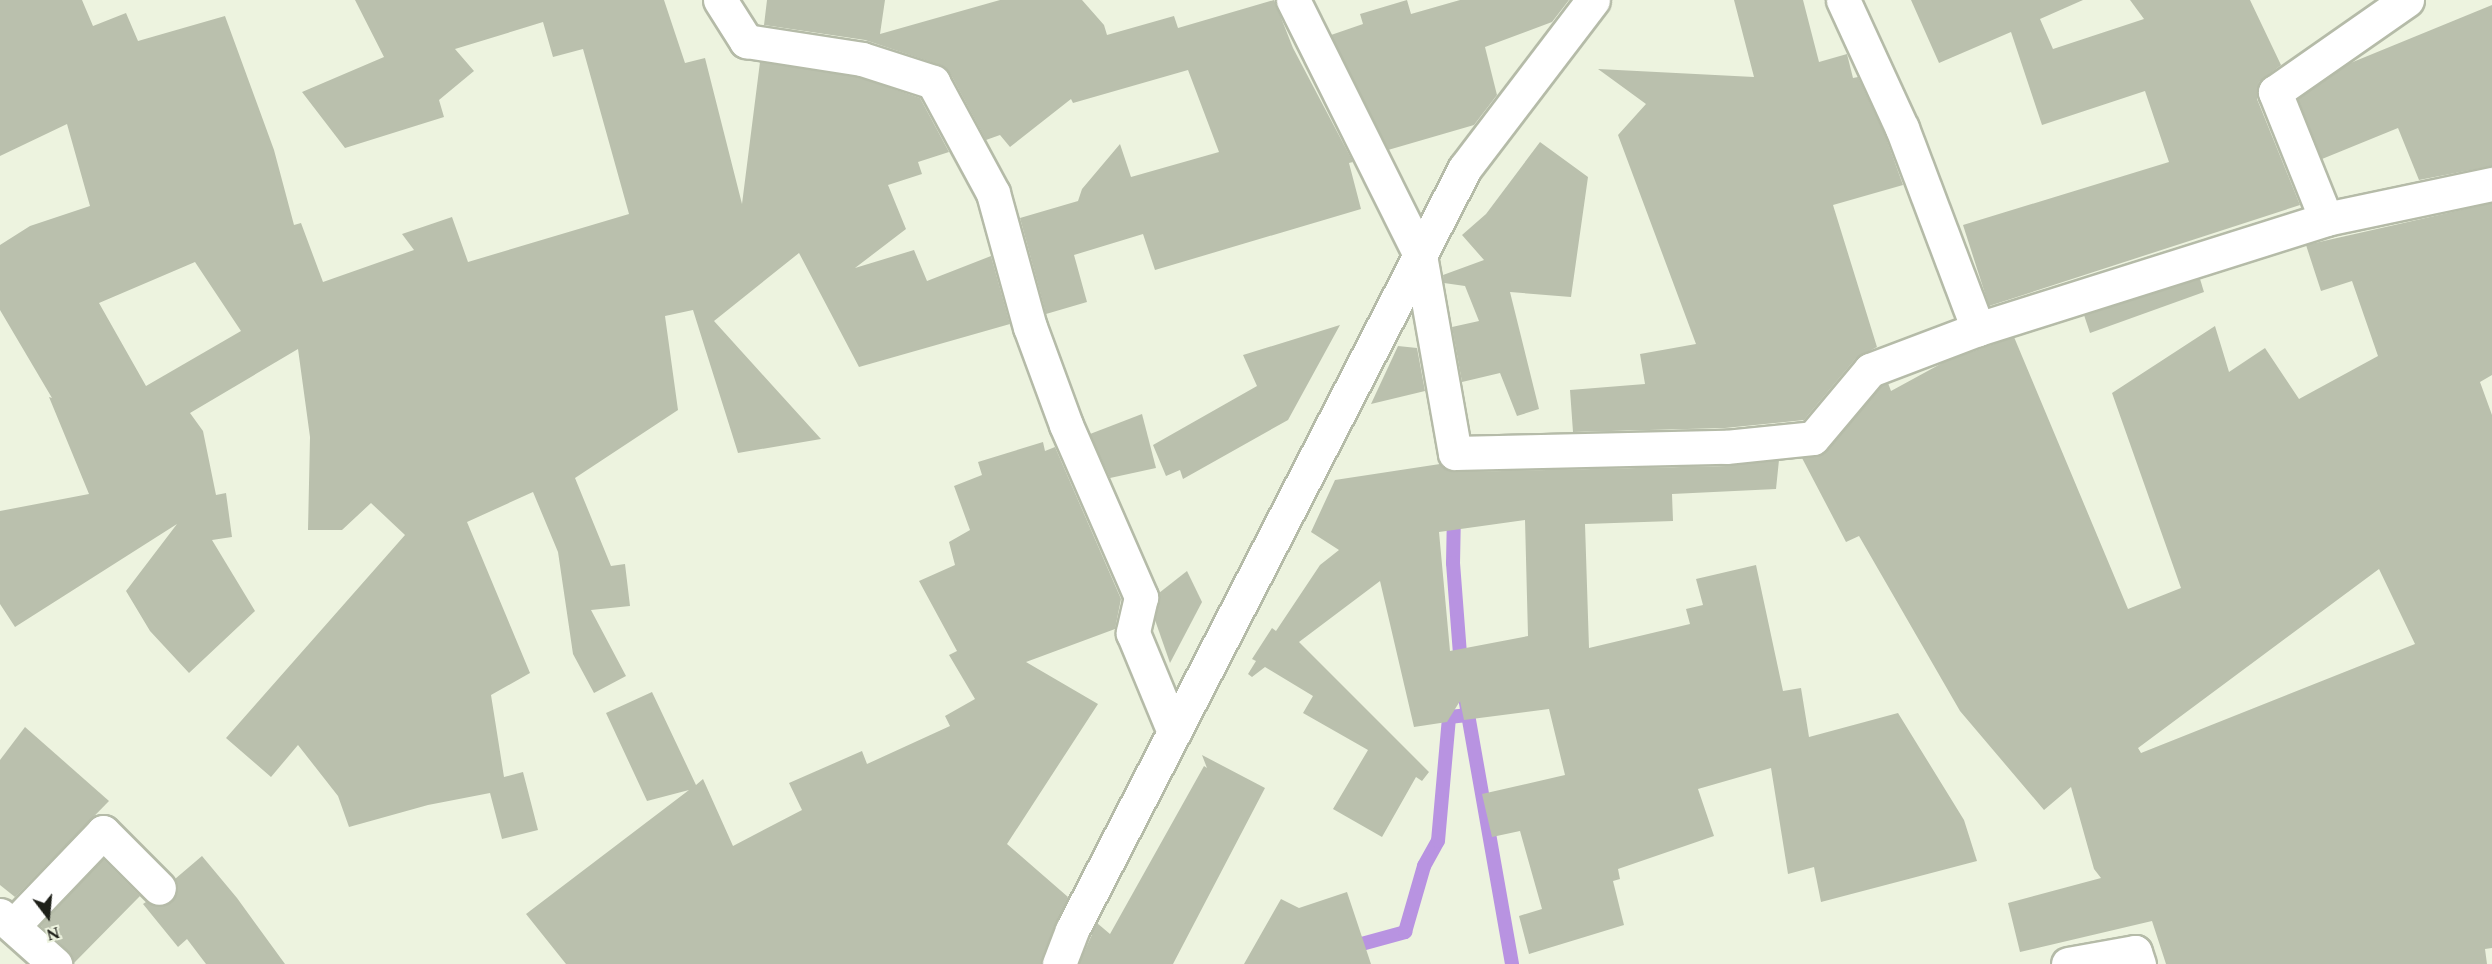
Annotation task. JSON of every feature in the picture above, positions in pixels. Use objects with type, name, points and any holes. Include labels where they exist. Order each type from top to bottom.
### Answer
[{"type":"street","points":[[720,0],[746,41],[862,59],[933,82],[993,193],[1030,327],[1066,425],[1141,597],[1133,633],[1174,732]]},
{"type":"street","points":[[1293,0],[1420,255],[1455,453],[1726,447],[1813,438],[1870,370],[1978,329],[2326,219],[2492,184]]},
{"type":"street","points":[[1059,964],[1072,930],[1466,168],[1593,0]]},
{"type":"street","points":[[1844,0],[1902,128],[1978,329]]},
{"type":"street","points":[[2326,219],[2275,92],[2407,0]]},
{"type":"street","points":[[55,964],[6,921],[103,832],[159,888]]},
{"type":"street","points":[[2068,964],[2135,952],[2139,964]]},
{"type":"building","points":[[0,0],[82,0],[93,26],[126,13],[138,41],[225,16],[274,150],[294,225],[301,223],[323,282],[414,250],[402,234],[452,217],[468,262],[629,214],[583,49],[553,57],[543,22],[455,49],[474,71],[439,100],[444,117],[345,148],[302,92],[384,57],[355,0],[664,0],[685,63],[705,58],[742,204],[760,62],[858,77],[920,98],[949,152],[918,162],[922,174],[888,185],[906,229],[855,268],[914,250],[927,281],[991,256],[1010,324],[859,367],[799,253],[714,321],[821,439],[738,453],[693,310],[665,316],[678,410],[575,478],[611,566],[625,564],[630,606],[591,610],[626,676],[594,693],[573,654],[558,552],[533,492],[467,522],[530,673],[491,695],[504,777],[523,772],[538,830],[502,839],[490,793],[428,805],[349,827],[338,796],[298,745],[271,777],[226,738],[405,535],[371,503],[342,530],[308,530],[310,437],[298,349],[190,413],[203,431],[216,495],[226,493],[232,537],[212,540],[255,611],[189,673],[150,631],[126,591],[177,524],[15,627],[0,604],[0,511],[89,494],[49,397],[52,398],[0,310],[0,245],[30,226],[90,206],[67,124],[0,156]],"holes":[[[195,262],[241,331],[146,386],[99,303]]]},
{"type":"building","points":[[767,0],[885,0],[880,34],[1000,0],[1082,0],[1104,25],[1107,35],[1174,16],[1178,28],[1274,0],[1293,48],[1353,162],[1349,163],[1361,209],[1155,270],[1143,234],[1074,255],[1087,302],[1046,314],[1020,218],[1078,201],[1082,189],[1120,144],[1131,177],[1219,152],[1188,70],[1073,103],[1071,99],[1010,147],[1000,135],[986,140],[950,73],[940,65],[865,40],[764,25]]},
{"type":"building","points":[[1407,0],[1411,14],[1460,0],[1569,0],[1552,22],[1485,47],[1497,95],[1474,125],[1388,150],[1331,35],[1363,24],[1360,14]]},
{"type":"building","points":[[1734,0],[1803,0],[1819,62],[1847,54],[1853,78],[1858,77],[1885,135],[1903,185],[1833,205],[1877,347],[1856,358],[1804,420],[1725,428],[1573,432],[1570,390],[1645,384],[1640,354],[1696,344],[1618,135],[1646,104],[1598,69],[1754,77]]},
{"type":"building","points":[[1911,0],[2083,0],[2040,19],[2053,49],[2144,19],[2130,0],[2250,0],[2281,65],[2259,82],[2257,99],[2300,205],[1989,306],[1963,225],[2169,162],[2145,91],[2042,125],[2011,32],[1939,63]]},
{"type":"building","points":[[2492,5],[2492,166],[2419,180],[2398,128],[2322,159],[2298,99],[2348,64]]},
{"type":"building","points":[[1540,142],[1588,177],[1571,297],[1510,292],[1539,409],[1517,416],[1500,373],[1462,382],[1452,327],[1479,321],[1465,286],[1444,283],[1443,275],[1484,260],[1462,235],[1486,214]]},
{"type":"building","points":[[2492,203],[2492,375],[2480,382],[2492,415],[2492,948],[2485,949],[2487,964],[2166,964],[2152,921],[2020,952],[2008,903],[2101,878],[2094,869],[2071,787],[2044,810],[1960,711],[1859,536],[1846,542],[1802,458],[1827,450],[1881,386],[1888,383],[1891,391],[1946,361],[2014,337],[2128,609],[2181,588],[2112,393],[2215,326],[2229,372],[2265,348],[2299,399],[2378,356],[2352,281],[2321,291],[2306,245]],"holes":[[[2379,569],[2415,644],[2141,753],[2138,748]]]},
{"type":"building","points":[[2200,279],[2204,292],[2090,333],[2084,315]]},
{"type":"building","points":[[1340,325],[1288,420],[1183,479],[1180,470],[1166,476],[1153,445],[1257,386],[1243,355]]},
{"type":"building","points":[[1398,346],[1417,348],[1425,391],[1371,404]]},
{"type":"building","points":[[1142,414],[1156,468],[1110,478],[1090,434]]},
{"type":"building","points":[[1043,442],[1045,451],[1055,447],[1121,599],[1115,629],[1026,662],[1098,704],[1007,844],[1068,897],[1041,964],[566,964],[526,914],[689,790],[647,801],[606,713],[652,692],[696,785],[703,779],[733,846],[802,810],[789,783],[862,751],[867,764],[950,726],[945,716],[975,699],[949,655],[957,651],[919,581],[955,565],[949,542],[970,530],[954,486],[982,475],[978,462]]},
{"type":"building","points":[[1779,460],[1776,489],[1672,494],[1673,521],[1585,524],[1589,648],[1690,624],[1686,609],[1703,605],[1696,579],[1756,565],[1783,691],[1801,688],[1809,737],[1898,713],[1964,820],[1977,861],[1821,902],[1814,867],[1788,874],[1771,768],[1698,789],[1714,836],[1618,869],[1620,879],[1613,881],[1624,925],[1529,954],[1519,916],[1542,909],[1520,831],[1492,837],[1482,794],[1565,775],[1549,709],[1464,720],[1460,701],[1447,722],[1414,727],[1380,581],[1299,642],[1429,772],[1422,781],[1416,777],[1382,837],[1333,809],[1368,750],[1303,713],[1313,696],[1265,667],[1252,677],[1248,674],[1256,661],[1252,659],[1272,628],[1276,631],[1320,565],[1339,550],[1311,532],[1335,480],[1440,464],[1455,472],[1726,466]],"holes":[[[1525,520],[1528,636],[1450,651],[1439,532]]]},
{"type":"building","points":[[1187,571],[1202,602],[1170,663],[1155,620],[1159,593]]},
{"type":"building","points":[[25,727],[109,801],[15,897],[0,885],[0,760]]},
{"type":"building","points":[[1202,755],[1265,788],[1173,964],[1079,964],[1097,923],[1110,934],[1204,766],[1207,768]]},
{"type":"building","points":[[202,856],[237,898],[285,964],[206,964],[187,939],[178,947],[143,904],[146,902],[163,906],[172,902],[177,892],[175,879]]},
{"type":"building","points":[[103,859],[140,896],[74,963],[67,950],[40,925]]},
{"type":"building","points":[[1347,892],[1371,964],[1244,964],[1281,899],[1299,908]]},
{"type":"waterway","points":[[1454,512],[1453,563],[1461,666]]},
{"type":"waterway","points":[[1466,703],[1512,964]]},
{"type":"waterway","points":[[1336,964],[1336,951],[1405,932],[1424,866],[1438,841],[1449,717],[1467,715]]}]
